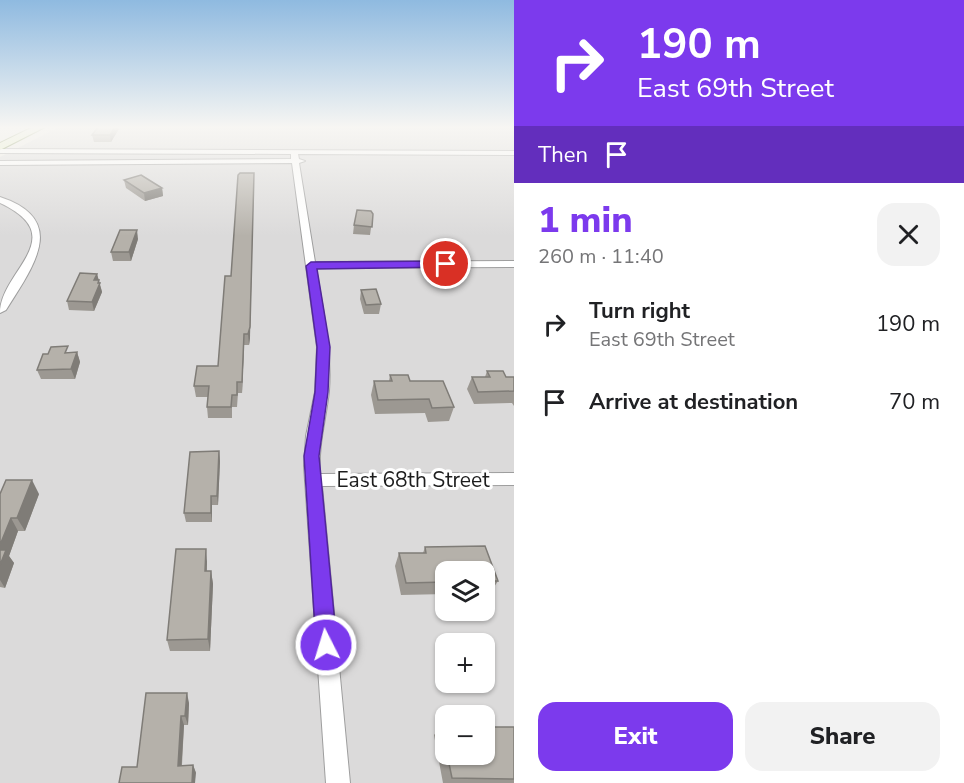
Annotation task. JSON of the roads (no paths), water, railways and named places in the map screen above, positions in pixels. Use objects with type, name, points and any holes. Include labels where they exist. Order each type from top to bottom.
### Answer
[{"type":"street","points":[[296,164],[323,347],[322,392],[312,446],[313,480],[338,783]]},
{"type":"street","points":[[0,200],[19,208],[28,215],[36,225],[38,238],[34,255],[0,310]]},
{"type":"street","points":[[311,266],[514,264]]},
{"type":"street","name":"East 68th Street","points":[[313,480],[514,479]]}]
